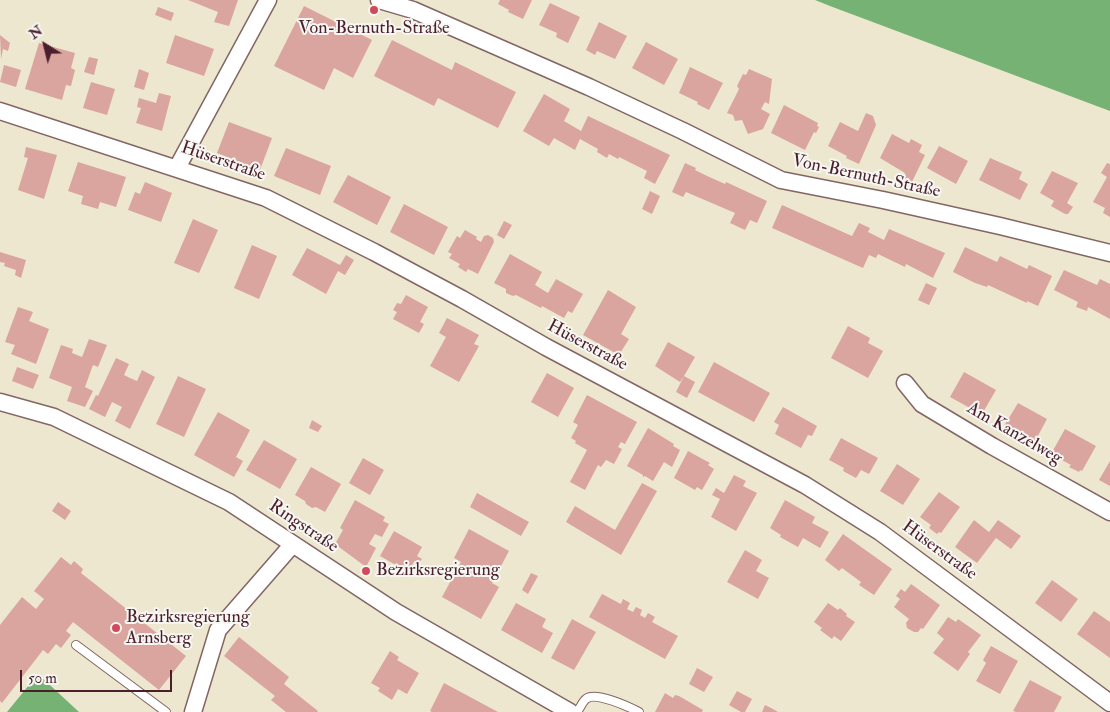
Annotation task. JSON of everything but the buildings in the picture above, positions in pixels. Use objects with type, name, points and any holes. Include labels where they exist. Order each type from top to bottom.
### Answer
[{"type":"street","points":[[177,168],[268,0]]},
{"type":"street","name":"Von-Bernuth-Straße","points":[[379,0],[413,10],[589,86],[781,180],[883,200],[1110,253]]},
{"type":"street","name":"Hüserstraße","points":[[0,110],[266,198],[374,252],[805,485],[880,532],[1110,702]]},
{"type":"street","name":"Am Kanzelweg","points":[[905,383],[922,404],[992,446],[1110,512]]},
{"type":"street","name":"Ringstraße","points":[[0,402],[54,417],[229,502],[396,612],[570,712]]},
{"type":"street","points":[[193,712],[218,630],[294,544]]},
{"type":"lane","points":[[76,645],[166,712]]},
{"type":"lane","points":[[577,712],[586,698],[593,696],[602,697],[639,712]]},
{"type":"green space","points":[[815,0],[1110,0],[1110,111],[830,6]]},
{"type":"green space","points":[[38,674],[79,712],[7,712]]},
{"type":"place","name":"Von-Bernuth-Straße","points":[[374,10]]},
{"type":"place","name":"Bezirksregierung","points":[[366,571]]},
{"type":"place","name":"Bezirksregierung Arnsberg","points":[[116,628]]}]
